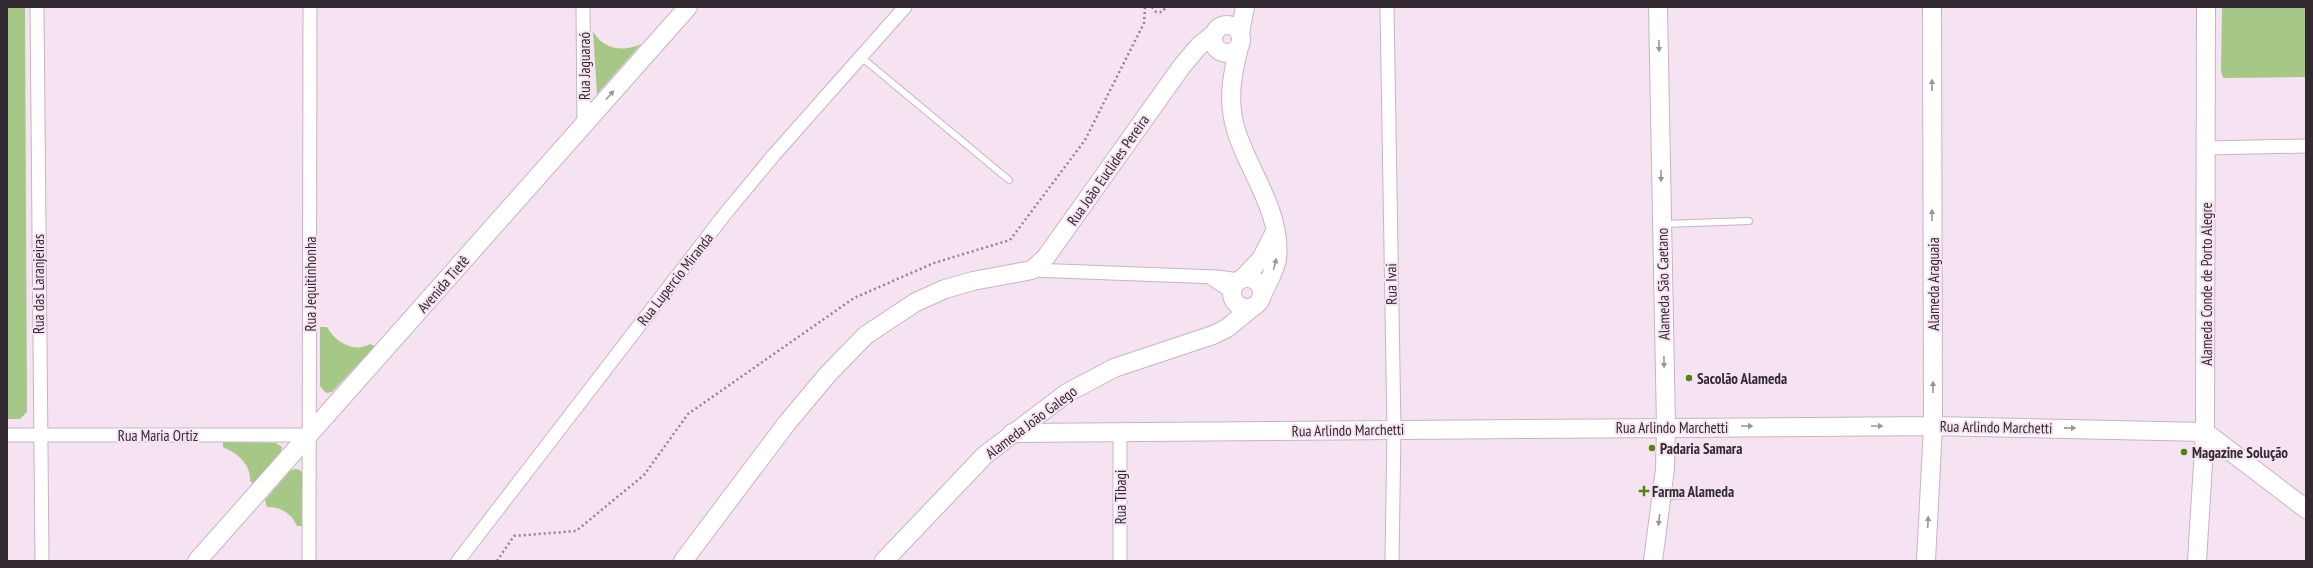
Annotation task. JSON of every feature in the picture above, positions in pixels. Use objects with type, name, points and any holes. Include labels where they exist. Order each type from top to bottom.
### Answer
[{"type":"street","name":"Rua das Laranjeiras","points":[[37,7],[39,435],[42,561]]},
{"type":"street","name":"Rua Jequitinhonha","points":[[309,561],[310,7]]},
{"type":"street","name":"Rua Jaguaraó","points":[[584,7],[584,125]]},
{"type":"street","name":"Avenida Tietê","points":[[197,561],[688,7]]},
{"type":"street","name":"Rua Lupercio Miranda","points":[[458,561],[725,214],[905,7]]},
{"type":"street","points":[[1226,39],[1241,7]]},
{"type":"street","points":[[1226,39],[1245,7]]},
{"type":"street","name":"Rua Ivai","points":[[1387,7],[1394,430],[1392,561]]},
{"type":"street","name":"Alameda São Caetano","points":[[1654,561],[1662,496],[1666,427],[1658,7]]},
{"type":"street","name":"Alameda Araguaia","points":[[1926,561],[1933,426],[1932,7]]},
{"type":"street","name":"Alameda Conde de Porto Alegre","points":[[2197,561],[2205,432],[2206,7]]},
{"type":"street","name":"Rua João Euclides Pereira","points":[[1032,270],[1053,247],[1182,66],[1199,46],[1226,39]]},
{"type":"street","name":"Alameda João Galego","points":[[884,561],[979,461],[1012,433],[1067,392],[1114,368],[1213,335],[1236,322],[1257,301],[1277,259],[1276,231],[1269,206],[1236,130],[1231,99],[1232,76],[1226,39]]},
{"type":"street","points":[[2206,148],[2306,146]]},
{"type":"street","points":[[1213,335],[1222,322],[1237,287],[1261,259],[1276,231]]},
{"type":"street","points":[[683,561],[787,423],[828,374],[866,335],[916,302],[945,289],[973,281],[1032,270],[1208,276],[1237,287],[1256,281],[1262,290],[1257,301],[1242,307],[1238,304],[1237,287]]},
{"type":"street","name":"Rua Arlindo Marchetti","points":[[1012,433],[1933,426],[2205,432]]},
{"type":"street","name":"Rua Tibagi","points":[[1120,432],[1120,561]]},
{"type":"street","points":[[2205,432],[2306,509]]},
{"type":"street","name":"Rua Maria Ortiz","points":[[7,435],[310,435]]},
{"type":"lane","points":[[860,57],[1008,180]]},
{"type":"lane","points":[[1661,224],[1749,221]]},
{"type":"lane","points":[[1662,496],[1730,494]]},
{"type":"path","points":[[497,561],[514,536],[576,531],[644,475],[688,414],[854,298],[934,263],[1010,240],[1086,140],[1144,23],[1147,7]]},
{"type":"path","points":[[1152,7],[1156,12],[1162,12],[1166,7]]},
{"type":"green space","points":[[7,7],[25,7],[27,412],[20,419],[7,419]]},
{"type":"green space","points":[[2222,7],[2305,7],[2306,77],[2223,78],[2221,71]]},
{"type":"green space","points":[[593,31],[602,42],[614,48],[628,48],[641,44],[597,94]]},
{"type":"green space","points":[[320,327],[327,327],[335,338],[346,345],[352,347],[364,347],[370,344],[375,346],[332,392],[326,393],[320,386]]},
{"type":"green space","points":[[223,442],[276,443],[282,447],[280,455],[254,484],[250,481],[250,475],[246,464],[233,452],[223,447]]},
{"type":"green space","points":[[291,470],[300,470],[303,475],[303,526],[297,526],[289,514],[281,509],[267,507],[265,500]]},
{"type":"place","name":"Sacolão Alameda","points":[[1689,378]]},
{"type":"place","name":"Padaria Samara","points":[[1652,448]]},
{"type":"place","name":"Magazine Solução","points":[[2184,452]]},
{"type":"place","name":"Farma Alameda","points":[[1644,491]]}]
